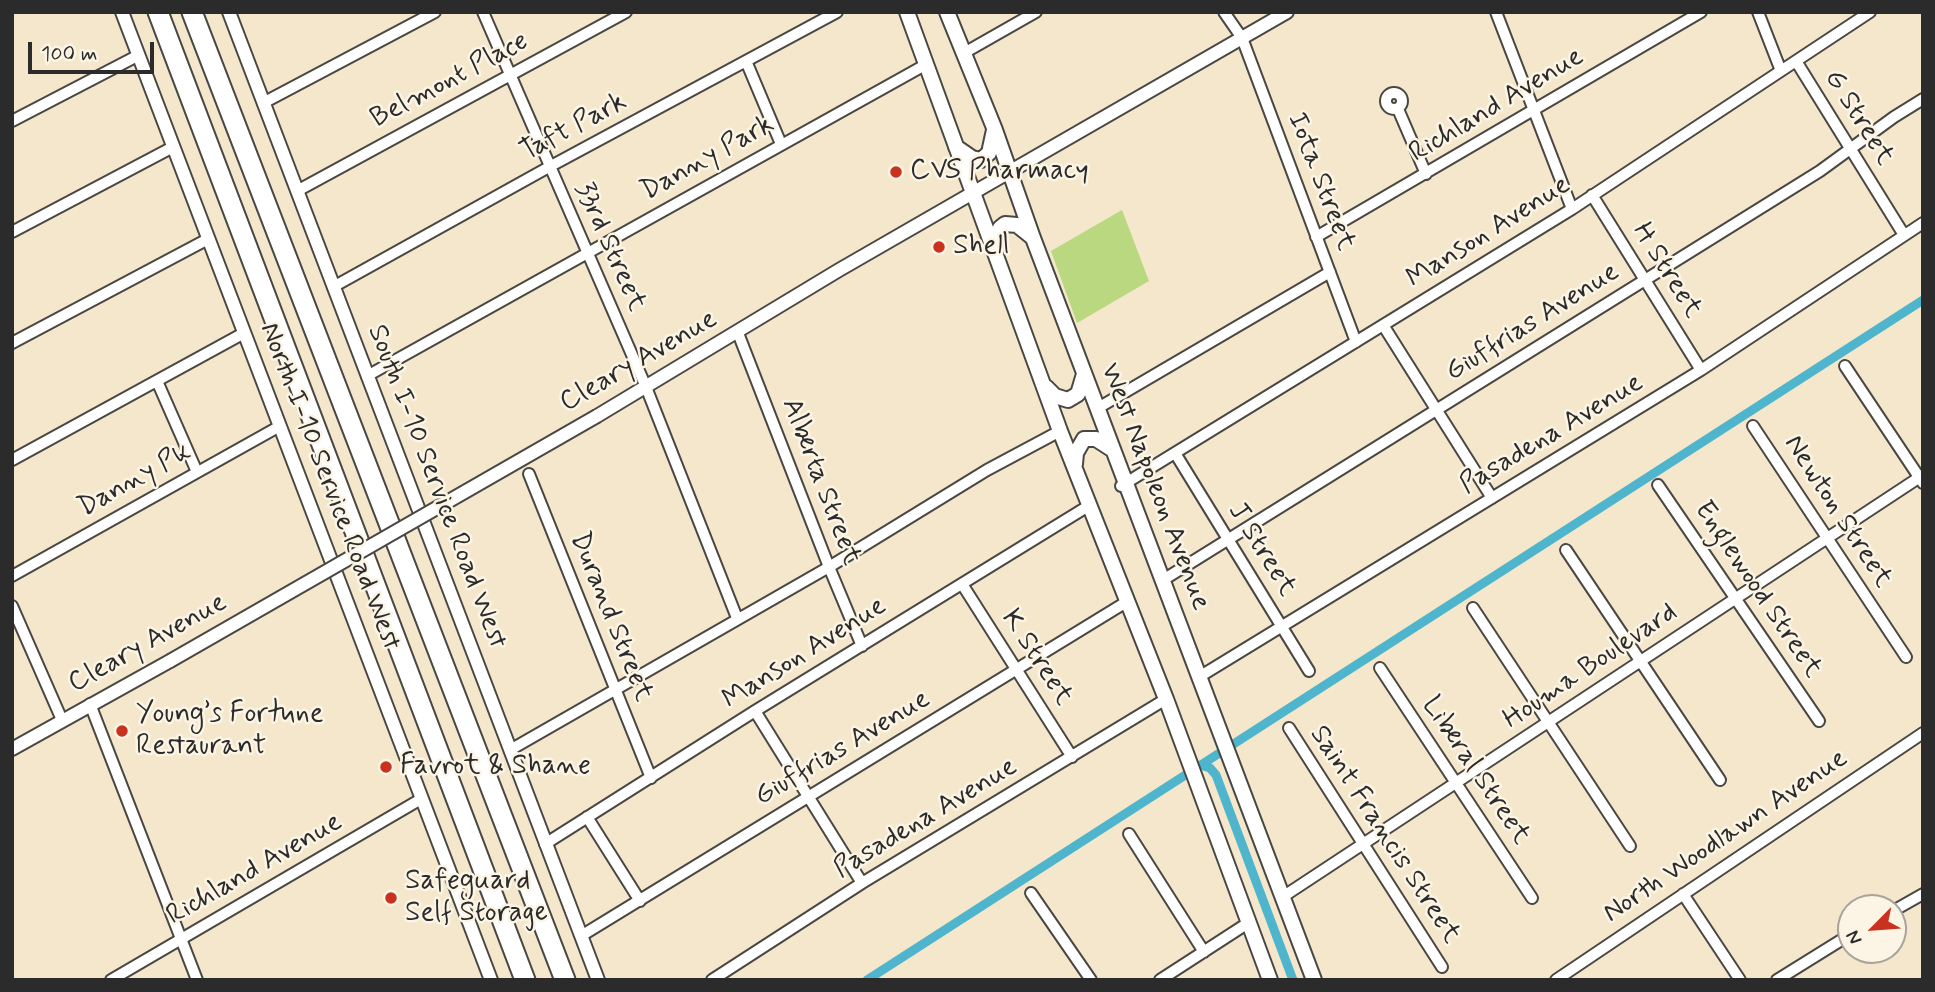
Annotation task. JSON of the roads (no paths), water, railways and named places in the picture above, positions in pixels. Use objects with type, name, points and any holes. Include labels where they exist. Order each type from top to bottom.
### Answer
[{"type":"highway","points":[[158,12],[526,980]]},
{"type":"highway","points":[[192,12],[565,980]]},
{"type":"main road","points":[[907,12],[1060,431],[1166,699],[1270,980]]},
{"type":"main road","name":"West Napoleon Avenue","points":[[947,12],[995,130],[1124,484],[1314,980]]},
{"type":"main road","points":[[955,146],[972,158],[981,160],[989,153],[995,130]]},
{"type":"main road","points":[[993,249],[1000,228],[1005,225],[1017,225],[1033,238]]},
{"type":"main road","points":[[1045,386],[1055,396],[1068,400],[1078,394],[1084,373]]},
{"type":"main road","points":[[1075,469],[1076,453],[1084,439],[1096,439],[1114,451]]},
{"type":"street","name":"North I-10 Service Road West","points":[[122,12],[491,980]]},
{"type":"street","name":"South I-10 Service Road West","points":[[229,12],[598,980]]},
{"type":"street","points":[[263,103],[435,12]]},
{"type":"street","name":"33rd Street","points":[[483,12],[646,387],[737,618]]},
{"type":"street","name":"Belmont Place","points":[[297,191],[626,12]]},
{"type":"street","name":"Taft Park","points":[[333,287],[837,12]]},
{"type":"street","points":[[964,53],[1036,12]]},
{"type":"street","name":"Iota Street","points":[[1224,12],[1241,38],[1356,342]]},
{"type":"street","name":"Cleary Avenue","points":[[12,749],[597,416],[839,270],[1287,12]]},
{"type":"street","name":"Richland Avenue","points":[[1316,237],[1701,12]]},
{"type":"street","points":[[1758,12],[1781,71]]},
{"type":"street","name":"Manson Avenue","points":[[1124,484],[1572,209],[1870,12]]},
{"type":"street","points":[[1497,13],[1572,209]]},
{"type":"street","points":[[12,121],[139,55]]},
{"type":"street","points":[[746,61],[781,144]]},
{"type":"street","name":"G Street","points":[[1796,61],[1904,235]]},
{"type":"street","name":"Danny Park","points":[[367,376],[925,65]]},
{"type":"street","name":"Giuffrias Avenue","points":[[1163,580],[1820,171],[1923,99]]},
{"type":"street","points":[[1398,109],[1426,174]]},
{"type":"street","points":[[12,232],[173,147]]},
{"type":"street","name":"H Street","points":[[1592,195],[1701,370]]},
{"type":"street","name":"Pasadena Avenue","points":[[1199,677],[1701,370],[1923,223]]},
{"type":"street","points":[[12,344],[208,239]]},
{"type":"street","points":[[1098,408],[1330,272]]},
{"type":"street","points":[[1383,326],[1492,498]]},
{"type":"street","points":[[12,460],[244,333]]},
{"type":"street","name":"Alberta Street","points":[[738,333],[862,646]]},
{"type":"street","points":[[1845,366],[1921,478]]},
{"type":"street","points":[[158,381],[197,472]]},
{"type":"street","name":"Danny Pk","points":[[12,576],[279,426]]},
{"type":"street","name":"Newton Street","points":[[1753,426],[1906,657]]},
{"type":"street","points":[[510,750],[829,567],[987,470],[1060,431]]},
{"type":"street","name":"J Street","points":[[1175,453],[1309,671]]},
{"type":"street","name":"Durand Street","points":[[529,474],[650,778]]},
{"type":"street","name":"Houma Boulevard","points":[[1284,896],[1457,784],[1826,537],[1921,478]]},
{"type":"street","name":"Englewood Street","points":[[1658,485],[1819,720]]},
{"type":"street","name":"Manson Avenue","points":[[545,844],[1090,505]]},
{"type":"street","points":[[1566,550],[1720,780]]},
{"type":"street","name":"K Street","points":[[962,584],[1072,757]]},
{"type":"street","name":"Giuffrias Avenue","points":[[581,936],[1128,601]]},
{"type":"street","points":[[12,606],[62,720]]},
{"type":"street","points":[[1473,608],[1630,846]]},
{"type":"street","name":"Liberal Street","points":[[1380,668],[1532,898]]},
{"type":"street","name":"Pasadena Avenue","points":[[712,980],[862,883],[1166,699]]},
{"type":"street","points":[[90,704],[197,980]]},
{"type":"street","points":[[755,711],[862,883]]},
{"type":"street","name":"Saint Francis Street","points":[[1289,728],[1442,967]]},
{"type":"street","name":"North Woodlawn Avenue","points":[[1556,980],[1923,733]]},
{"type":"street","name":"Richland Avenue","points":[[111,980],[421,799]]},
{"type":"street","points":[[587,817],[640,901]]},
{"type":"street","points":[[1129,834],[1204,953]]},
{"type":"street","points":[[1031,893],[1091,980]]},
{"type":"street","points":[[1683,894],[1740,980]]},
{"type":"street","points":[[1907,903],[1923,894]]},
{"type":"street","points":[[1160,980],[1248,923]]},
{"type":"street","points":[[1777,980],[1837,943]]},
{"type":"waterway","points":[[867,980],[1923,300]]},
{"type":"waterway","points":[[1200,765],[1210,768],[1216,775],[1293,980]]},
{"type":"place","name":"CVS Pharmacy","points":[[896,172]]},
{"type":"place","name":"Shell","points":[[939,247]]},
{"type":"place","name":"Young’s Fortune Restaurant","points":[[122,731]]},
{"type":"place","name":"Favrot & Shane","points":[[386,767]]},
{"type":"place","name":"Safeguard Self Storage","points":[[391,898]]}]
